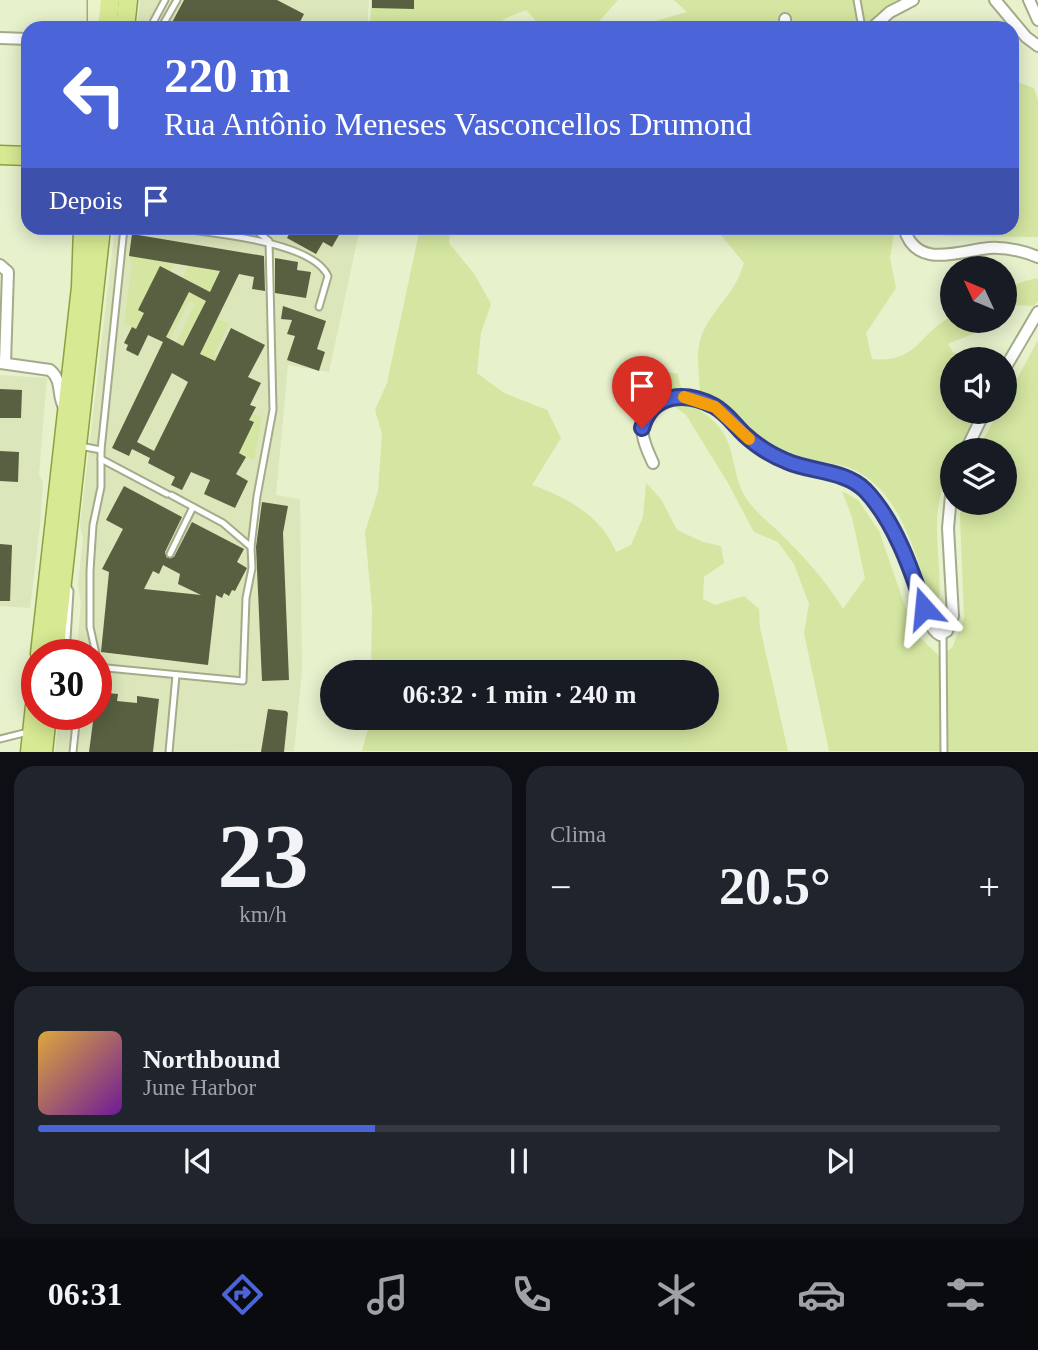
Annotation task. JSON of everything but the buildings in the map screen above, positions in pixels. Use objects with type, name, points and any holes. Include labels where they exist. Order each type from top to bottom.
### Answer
[{"type":"main road","points":[[108,21],[110,0]]},
{"type":"main road","points":[[126,21],[128,0]]},
{"type":"main road","points":[[0,155],[21,156]]},
{"type":"main road","points":[[42,639],[80,287],[83,235]]},
{"type":"main road","points":[[68,639],[62,576],[100,235]]},
{"type":"main road","points":[[43,751],[45,730]]},
{"type":"main road","points":[[30,751],[32,731]]},
{"type":"street","points":[[96,0],[96,21]]},
{"type":"street","points":[[880,21],[890,12],[913,0]]},
{"type":"street","points":[[995,0],[1013,21]]},
{"type":"street","points":[[1029,0],[1038,20]]},
{"type":"street","points":[[1019,29],[1038,46]]},
{"type":"street","points":[[0,38],[21,39]]},
{"type":"street","points":[[908,235],[913,245],[930,255],[993,248],[1025,252],[1038,257]]},
{"type":"street","points":[[0,265],[8,272],[3,363],[50,370],[59,380],[60,401],[66,413]]},
{"type":"street","points":[[1017,348],[1038,312]]},
{"type":"street","points":[[653,463],[644,443],[642,428],[645,416],[666,398],[678,396],[694,398],[715,407],[745,435],[786,461],[844,477],[860,485],[880,511],[910,567],[931,628],[935,633],[943,635],[953,616],[949,515]]},
{"type":"lane","points":[[154,21],[165,0]]},
{"type":"lane","points":[[165,21],[177,0]]},
{"type":"lane","points":[[857,0],[861,21]]},
{"type":"lane","points":[[93,639],[90,627],[90,571],[93,525],[101,487],[101,450],[123,235]]},
{"type":"lane","points":[[226,235],[269,241]]},
{"type":"lane","points":[[262,235],[325,269],[328,276],[319,307]]},
{"type":"lane","points":[[112,667],[243,681],[246,598],[252,568],[251,547],[257,496],[273,410],[269,241]]},
{"type":"lane","points":[[76,446],[101,450]]},
{"type":"lane","points":[[101,459],[229,527],[251,547]]},
{"type":"lane","points":[[170,554],[194,507]]},
{"type":"lane","points":[[943,635],[944,751]]},
{"type":"lane","points":[[169,751],[176,675]]},
{"type":"lane","points":[[73,751],[75,730]]},
{"type":"lane","points":[[0,739],[32,731]]},
{"type":"shaded area","points":[[140,0],[369,0],[368,21],[138,21]]},
{"type":"shaded area","points":[[371,0],[618,0],[599,21],[536,21],[526,10],[503,21],[370,21]]},
{"type":"shaded area","points":[[674,0],[896,0],[870,21],[655,21],[687,12]]},
{"type":"shaded area","points":[[1019,83],[1034,88],[1038,100],[1038,237],[940,235],[1019,235]]},
{"type":"shaded area","points":[[114,235],[358,235],[329,372],[288,365],[276,495],[300,499],[302,671],[294,751],[55,752],[57,730],[112,730],[112,639],[77,639],[81,603],[78,585],[83,538],[80,526]]},
{"type":"shaded area","points":[[419,235],[450,235],[449,243],[475,275],[491,304],[481,333],[477,373],[504,393],[547,410],[561,438],[532,485],[558,495],[582,509],[602,528],[616,552],[631,545],[643,517],[646,483],[661,499],[677,530],[703,542],[721,546],[724,563],[704,577],[703,599],[715,605],[744,596],[759,609],[760,628],[788,751],[362,751],[368,730],[719,730],[719,660],[371,660],[372,608],[365,532],[378,491],[382,434],[375,410],[387,383]]},
{"type":"shaded area","points":[[721,235],[894,235],[890,258],[896,288],[866,333],[872,359],[899,357],[916,346],[940,324],[940,333],[975,333],[948,344],[950,347],[940,347],[940,424],[973,424],[965,438],[940,438],[938,608],[931,603],[902,521],[877,486],[860,473],[840,465],[791,456],[772,449],[754,437],[728,411],[700,392],[699,343],[710,319],[740,274],[744,263]]},
{"type":"shaded area","points":[[129,256],[174,263],[150,316],[136,329],[124,323],[132,265]]},
{"type":"shaded area","points":[[189,266],[224,272],[208,297],[199,293],[201,287],[183,277]]},
{"type":"shaded area","points":[[1038,278],[1038,301],[1034,306],[1017,305],[1017,284]]},
{"type":"shaded area","points":[[189,292],[206,301],[183,346],[177,342],[195,303],[189,301],[170,339],[155,332],[172,327]]},
{"type":"shaded area","points":[[217,319],[229,324],[214,355],[217,357],[215,361],[198,353]]},
{"type":"shaded area","points":[[1038,340],[1038,751],[829,751],[804,633],[809,604],[794,564],[778,542],[754,532],[728,483],[686,415],[671,404],[651,396],[651,384],[661,370],[678,374],[681,386],[690,401],[715,423],[727,439],[740,485],[748,501],[813,568],[843,609],[865,578],[852,517],[842,491],[858,500],[879,531],[914,632],[939,656],[952,648],[964,619],[960,515],[1017,515],[1017,438],[984,438],[992,424],[1017,424],[1017,379]]},
{"type":"shaded area","points":[[0,375],[47,378],[39,474],[43,482],[40,525],[30,608],[0,606]]},
{"type":"shaded area","points":[[247,411],[262,418],[254,460],[239,453],[254,423],[244,417]]},
{"type":"slow traffic","points":[[684,397],[694,398],[715,407],[749,439]]},
{"type":"route","points":[[642,428],[645,416],[666,398],[694,398],[722,412],[745,435],[768,452],[786,461],[844,477],[860,485],[887,522],[910,567],[924,608]]}]
